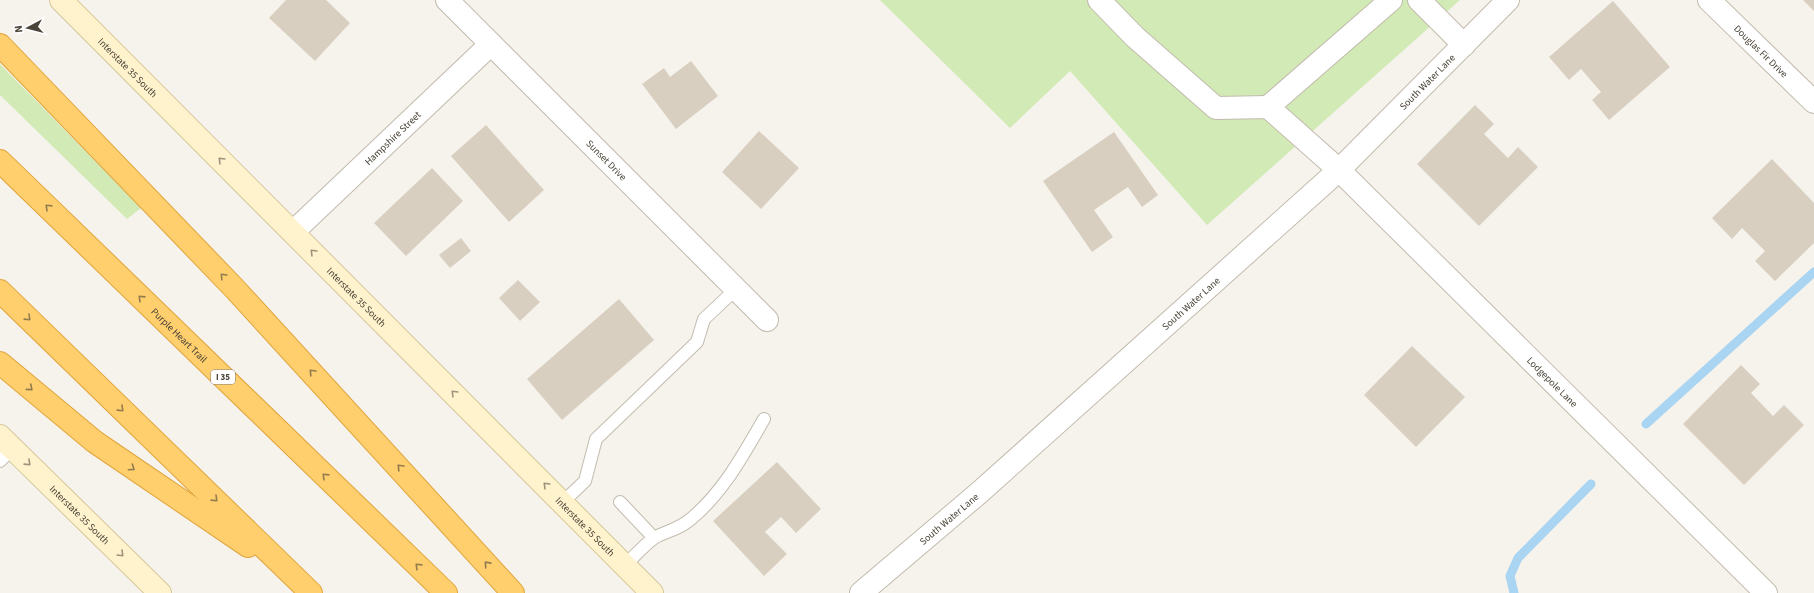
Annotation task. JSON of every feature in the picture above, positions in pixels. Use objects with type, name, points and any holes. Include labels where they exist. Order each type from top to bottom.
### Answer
[{"type":"highway","points":[[0,44],[234,288],[513,593]]},
{"type":"highway","name":"Purple Heart Trail","points":[[0,160],[446,593]]},
{"type":"highway","points":[[0,291],[304,586]]},
{"type":"highway","points":[[0,363],[95,442],[304,586]]},
{"type":"main road","name":"Interstate 35 South","points":[[62,0],[652,593]]},
{"type":"main road","name":"Interstate 35 South","points":[[4,448],[160,593]]},
{"type":"street","name":"Sunset Drive","points":[[446,0],[735,290],[767,320]]},
{"type":"street","points":[[1099,0],[1135,37],[1216,108],[1268,108],[1391,0]]},
{"type":"street","points":[[1419,0],[1464,45]]},
{"type":"street","name":"South Water Lane","points":[[861,593],[986,487],[1339,170],[1508,0]]},
{"type":"street","name":"Douglas Fir Drive","points":[[1709,0],[1814,102]]},
{"type":"street","name":"Hampshire Street","points":[[293,232],[491,44]]},
{"type":"street","name":"Lodgepole Lane","points":[[1268,108],[1339,170],[1766,593]]},
{"type":"lane","points":[[563,502],[585,481],[596,439],[697,342],[704,319],[735,290]]},
{"type":"lane","points":[[625,565],[654,538],[676,530],[692,519],[709,502],[729,479],[764,419]]},
{"type":"lane","points":[[620,502],[654,538]]},
{"type":"green space","points":[[880,0],[1460,0],[1207,225],[1070,71],[1010,128]]},
{"type":"green space","points":[[0,64],[141,208],[127,219],[0,95]]},
{"type":"building","points":[[286,0],[326,0],[350,23],[315,61],[269,18]]},
{"type":"building","points":[[1803,0],[1814,0],[1814,11]]},
{"type":"building","points":[[1613,1],[1670,67],[1609,120],[1592,100],[1601,92],[1581,69],[1569,80],[1549,57]]},
{"type":"building","points":[[691,61],[718,96],[676,129],[642,84],[664,68],[670,77]]},
{"type":"building","points":[[1475,105],[1494,124],[1484,134],[1508,158],[1518,147],[1538,167],[1479,226],[1417,164]]},
{"type":"building","points":[[486,125],[544,190],[509,222],[451,156]]},
{"type":"building","points":[[759,131],[799,168],[761,209],[722,172]]},
{"type":"building","points":[[1114,132],[1158,195],[1142,207],[1128,187],[1094,210],[1113,237],[1092,252],[1043,181]]},
{"type":"building","points":[[1772,159],[1814,203],[1814,243],[1775,281],[1755,261],[1765,251],[1742,228],[1732,239],[1712,218]]},
{"type":"building","points":[[432,168],[463,201],[406,256],[374,223]]},
{"type":"building","points":[[461,238],[471,251],[450,268],[439,255]]},
{"type":"building","points":[[518,280],[540,302],[520,321],[499,298]]},
{"type":"building","points":[[619,299],[654,340],[562,420],[527,379]]},
{"type":"building","points":[[1412,346],[1465,397],[1416,447],[1364,395]]},
{"type":"building","points":[[1741,365],[1760,384],[1751,393],[1773,416],[1784,405],[1804,425],[1744,485],[1683,424]]},
{"type":"building","points":[[777,462],[821,509],[796,533],[781,517],[765,532],[787,554],[764,576],[713,521]]},
{"type":"waterway","points":[[1646,424],[1814,272]]},
{"type":"waterway","points":[[1514,593],[1510,576],[1518,558],[1591,484]]}]
